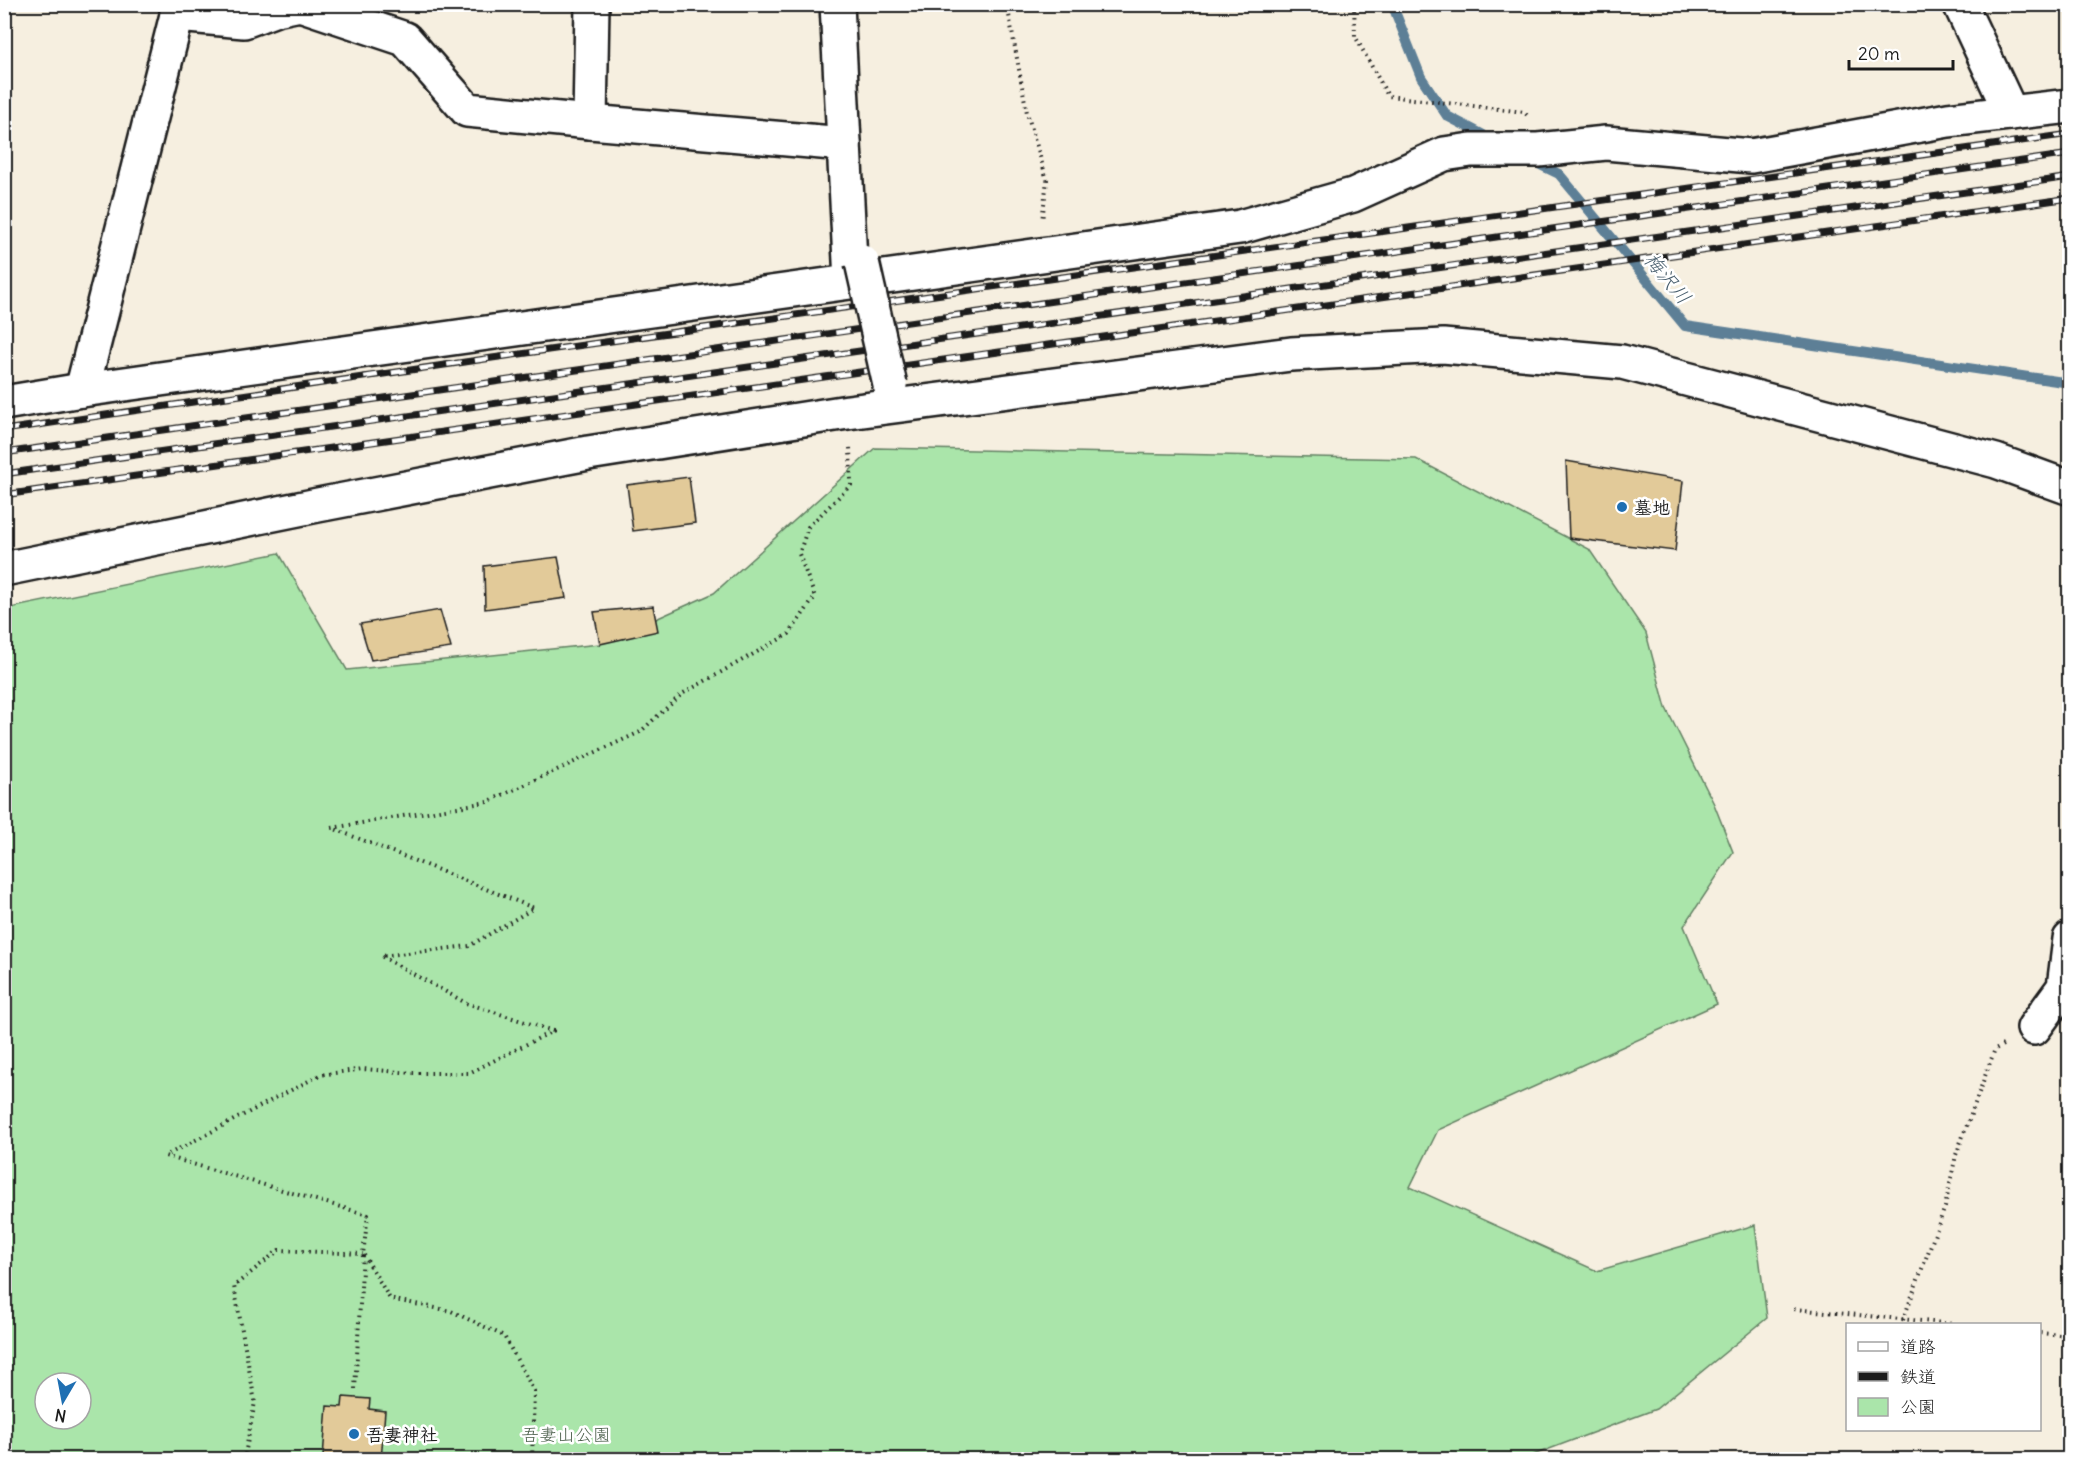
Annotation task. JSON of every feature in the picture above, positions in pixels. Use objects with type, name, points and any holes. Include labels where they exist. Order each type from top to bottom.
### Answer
[{"type":"street","points":[[82,390],[177,10],[244,21],[276,9],[300,4],[405,39],[467,110],[844,144]]},
{"type":"street","points":[[590,122],[592,4]]},
{"type":"street","points":[[837,4],[844,144],[857,271],[890,385]]},
{"type":"street","points":[[1960,4],[2011,113]]},
{"type":"street","points":[[4,403],[857,271],[1038,255],[1240,227],[1353,195],[1444,154],[1534,135],[1751,156],[1948,120],[2070,106]]},
{"type":"street","points":[[4,568],[588,453],[848,412],[1291,354],[1443,346],[1622,362],[1996,461],[2070,488]]},
{"type":"street","points":[[2034,1028],[2064,987],[2070,939]]},
{"type":"path","points":[[1007,4],[1027,113],[1047,180],[1038,255]]},
{"type":"path","points":[[1354,4],[1355,36],[1388,96],[1524,112],[1534,135]]},
{"type":"path","points":[[355,1389],[363,1254],[368,1215],[165,1156],[320,1076],[363,1069],[413,1073],[468,1073],[553,1031],[466,1003],[381,956],[469,946],[534,908],[332,828],[487,802],[640,732],[682,694],[789,634],[815,597],[799,554],[808,527],[851,484],[848,412]]},
{"type":"path","points":[[1903,1320],[1945,1207],[1956,1155],[1995,1049],[2034,1028]]},
{"type":"path","points":[[244,1460],[255,1402],[234,1286],[279,1250],[363,1254]]},
{"type":"path","points":[[363,1254],[390,1299],[452,1311],[504,1336],[534,1390],[532,1460]]},
{"type":"path","points":[[1794,1309],[1941,1323]]},
{"type":"path","points":[[2041,1333],[2070,1336]]},
{"type":"green space","name":"吾妻山公園","points":[[875,448],[1416,459],[1589,549],[1646,633],[1666,708],[1714,804],[1733,852],[1684,926],[1717,1004],[1438,1130],[1410,1187],[1597,1271],[1755,1225],[1767,1318],[1656,1409],[1520,1460],[5,1460],[5,609],[279,553],[347,670],[600,644],[714,593]]},
{"type":"building","points":[[1566,461],[1683,481],[1675,551],[1569,538]]},
{"type":"building","points":[[689,477],[695,523],[633,531],[627,485]]},
{"type":"building","points":[[558,557],[566,598],[485,609],[484,566]]},
{"type":"building","points":[[653,606],[658,631],[600,644],[594,612]]},
{"type":"building","points":[[440,610],[451,648],[371,660],[360,624]]},
{"type":"building","name":"吾妻神社","points":[[343,1397],[370,1399],[369,1409],[385,1411],[381,1460],[338,1460],[338,1458],[323,1457],[327,1406],[342,1407]]},
{"type":"waterway","name":"梅沢川","points":[[1392,4],[1421,77],[1447,116],[1493,140]]},
{"type":"waterway","name":"梅沢川","points":[[1530,160],[1559,174],[1685,326],[2070,383]]},
{"type":"railway","points":[[4,430],[492,358],[2070,134]]},
{"type":"railway","points":[[4,453],[2070,154]]},
{"type":"railway","points":[[4,474],[2070,177]]},
{"type":"railway","points":[[4,495],[2070,198]]},
{"type":"place","name":"墓地","points":[[1622,507]]},
{"type":"place","name":"吾妻神社","points":[[354,1434]]}]
